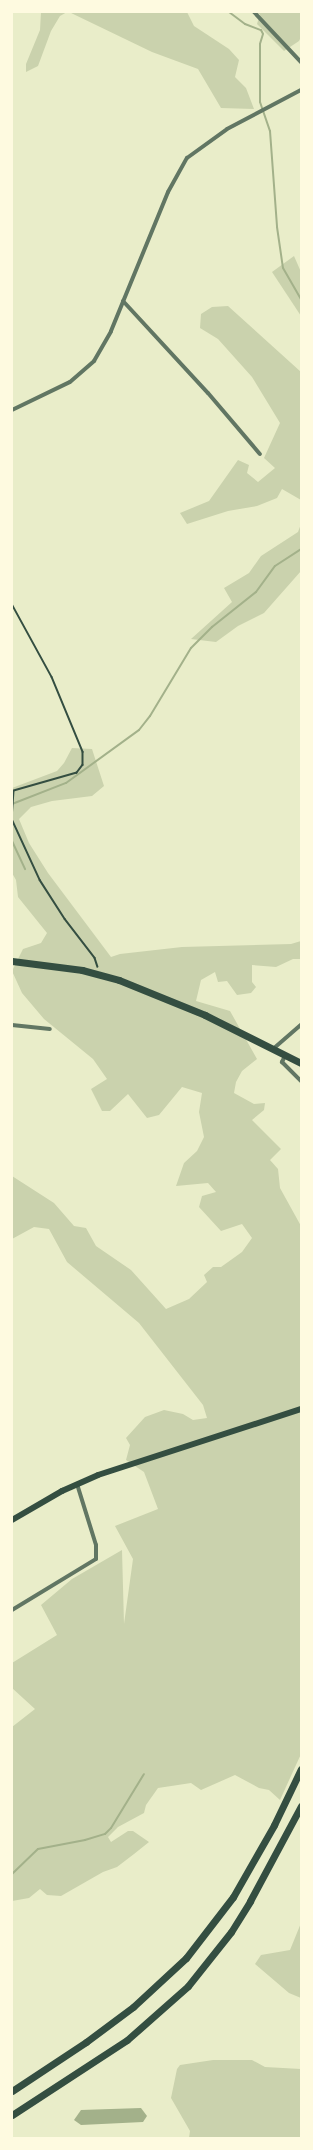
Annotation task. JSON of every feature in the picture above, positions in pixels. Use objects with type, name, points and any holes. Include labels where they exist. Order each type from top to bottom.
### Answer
[{"type":"main road","points":[[12,962],[99,973],[189,1008],[301,1063]]},
{"type":"main road","points":[[12,1520],[77,1484],[138,1461],[301,1409]]},
{"type":"main road","points":[[12,2091],[86,2042],[133,2007],[186,1958],[233,1897],[274,1825],[301,1769]]},
{"type":"main road","points":[[12,2115],[127,2040],[188,1986],[231,1932],[250,1901],[301,1806]]},
{"type":"street","points":[[254,12],[301,62]]},
{"type":"street","points":[[12,410],[64,385],[86,369],[103,347],[182,164],[208,142],[257,112],[301,90]]},
{"type":"street","points":[[123,301],[208,393],[260,454]]},
{"type":"street","points":[[12,1025],[50,1029]]},
{"type":"street","points":[[273,1049],[301,1025]]},
{"type":"street","points":[[285,1056],[282,1062],[301,1082]]},
{"type":"street","points":[[12,1610],[96,1559],[96,1545],[77,1484]]},
{"type":"path","points":[[12,604],[52,677],[83,752],[83,765],[77,773],[14,791],[12,818],[40,880],[65,919],[95,958],[99,973]]},
{"type":"shaded area","points":[[41,12],[67,12],[60,16],[51,31],[38,66],[26,72],[26,64],[40,30]]},
{"type":"shaded area","points":[[69,12],[187,12],[194,26],[229,49],[239,60],[235,77],[246,88],[254,109],[221,108],[198,69],[152,52]]},
{"type":"shaded area","points":[[241,12],[301,12],[301,37],[299,41],[284,51],[257,24],[260,14]]},
{"type":"shaded area","points":[[294,256],[301,272],[301,316],[272,272]]},
{"type":"shaded area","points":[[228,306],[301,372],[301,500],[282,489],[277,498],[257,506],[228,511],[187,524],[180,513],[209,501],[238,460],[249,465],[247,473],[258,482],[275,468],[264,458],[280,423],[252,377],[218,339],[200,328],[201,314],[212,307]]},
{"type":"shaded area","points":[[301,524],[301,571],[264,613],[238,626],[216,642],[191,639],[232,602],[224,588],[249,573],[261,556],[298,532]]},
{"type":"shaded area","points":[[72,748],[92,749],[104,786],[92,796],[52,801],[31,807],[19,819],[29,843],[48,873],[111,957],[120,954],[182,947],[291,944],[301,941],[301,959],[293,959],[276,967],[252,965],[252,982],[256,987],[251,993],[237,995],[227,981],[218,982],[215,972],[201,980],[196,1001],[230,1011],[257,1059],[242,1071],[236,1082],[234,1093],[254,1104],[265,1103],[264,1110],[252,1120],[281,1149],[270,1160],[278,1169],[280,1188],[301,1226],[301,1754],[280,1800],[269,1790],[259,1788],[235,1775],[201,1790],[191,1783],[158,1788],[146,1805],[144,1813],[118,1827],[108,1837],[111,1842],[128,1831],[133,1831],[149,1842],[134,1854],[117,1867],[103,1872],[61,1896],[47,1895],[40,1889],[29,1898],[12,1901],[12,1727],[35,1709],[12,1688],[12,1663],[57,1635],[41,1605],[72,1579],[122,1550],[124,1624],[133,1559],[115,1526],[158,1509],[144,1472],[126,1460],[130,1445],[126,1438],[145,1417],[164,1410],[183,1414],[193,1420],[207,1418],[203,1405],[139,1323],[67,1262],[49,1229],[34,1227],[12,1239],[12,1176],[54,1203],[74,1226],[86,1228],[96,1246],[131,1270],[166,1309],[189,1299],[207,1282],[204,1275],[213,1267],[221,1267],[242,1252],[252,1238],[242,1224],[221,1231],[199,1207],[202,1196],[216,1192],[208,1183],[176,1186],[184,1163],[197,1151],[204,1137],[199,1112],[202,1093],[182,1087],[159,1115],[147,1118],[128,1094],[110,1111],[102,1111],[91,1089],[107,1079],[93,1059],[44,1019],[22,993],[12,971],[23,949],[41,943],[47,933],[18,897],[16,880],[12,873],[12,788],[57,771],[64,763]]},
{"type":"shaded area","points":[[301,1923],[301,1998],[289,1993],[255,1964],[261,1955],[290,1950]]},
{"type":"shaded area","points":[[213,2060],[252,2060],[265,2067],[301,2069],[301,2138],[189,2138],[190,2131],[171,2098],[177,2069],[180,2065]]},
{"type":"shaded area","points":[[141,2108],[147,2116],[143,2122],[81,2125],[74,2120],[81,2110]]},
{"type":"waterway","points":[[229,12],[245,24],[261,30],[263,34],[260,44],[260,102],[270,131],[277,227],[283,268],[301,299]]},
{"type":"waterway","points":[[12,804],[66,783],[139,730],[150,716],[191,648],[212,627],[256,592],[275,566],[301,549]]},
{"type":"waterway","points":[[12,841],[25,869]]},
{"type":"waterway","points":[[12,1874],[38,1849],[85,1840],[105,1834],[111,1828],[144,1774]]}]
